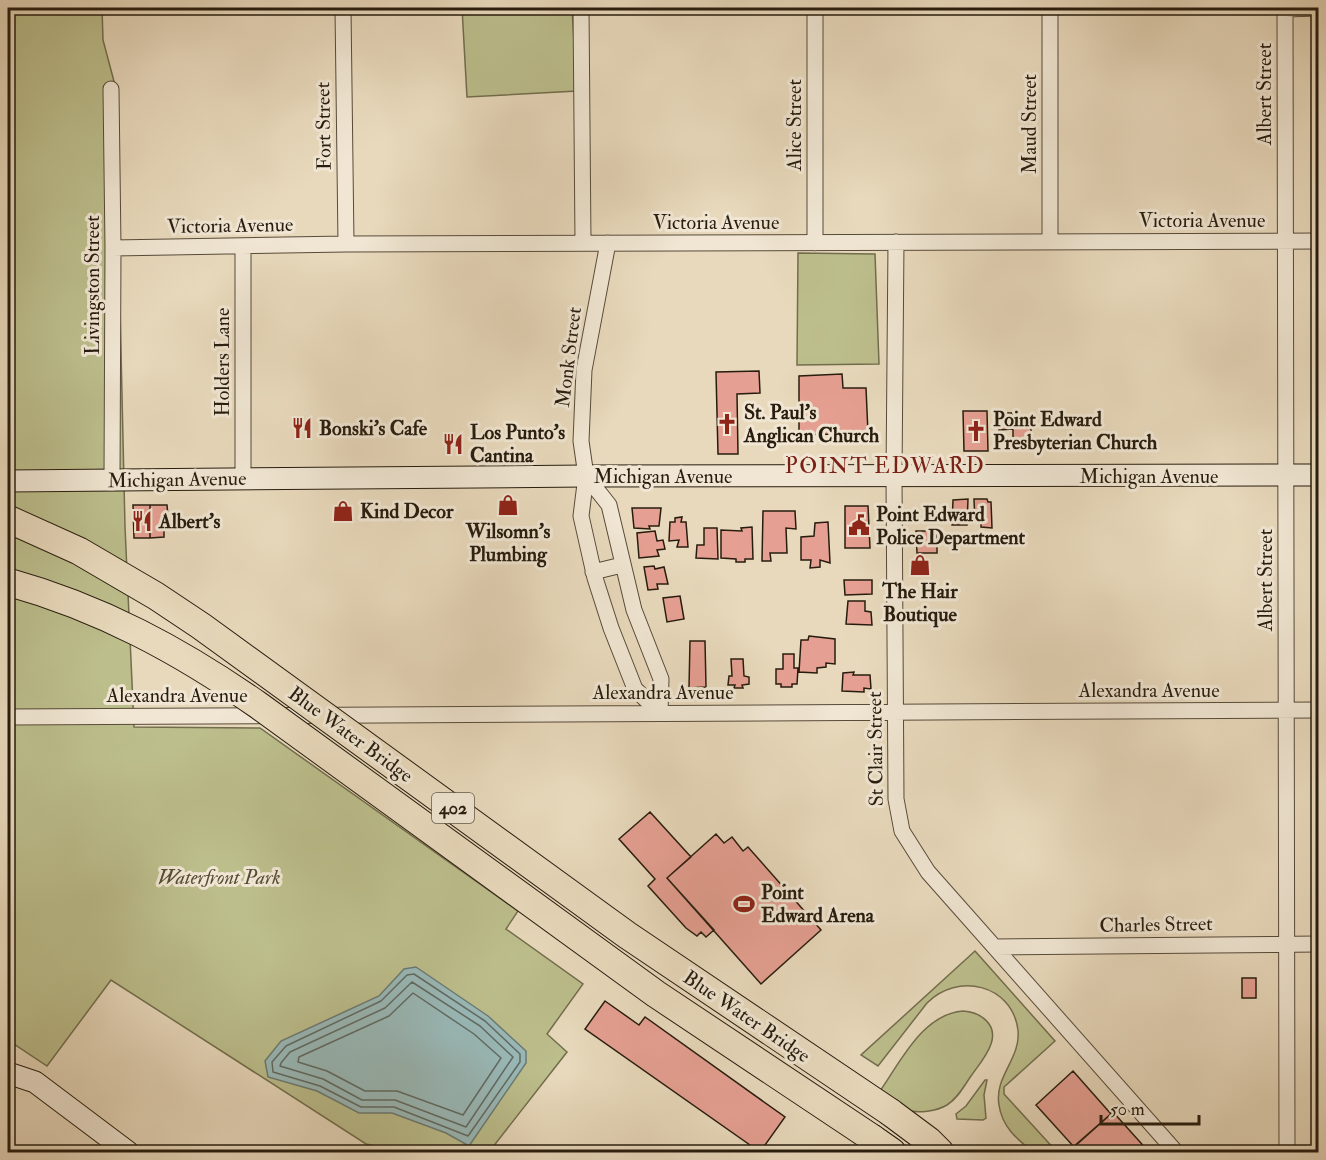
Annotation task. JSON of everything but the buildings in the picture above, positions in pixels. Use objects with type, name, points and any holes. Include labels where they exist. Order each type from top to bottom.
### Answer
[{"type":"highway","name":"Blue Water Bridge","points":[[8,519],[79,551],[147,590],[201,626],[627,935],[890,1112],[940,1152]]},
{"type":"highway","name":"Blue Water Bridge","points":[[8,582],[49,594],[108,618],[199,665],[258,705],[656,994],[885,1148]]},
{"type":"street","name":"Fort Street","points":[[343,8],[345,244]]},
{"type":"street","points":[[581,8],[583,243]]},
{"type":"street","name":"Alice Street","points":[[815,8],[815,243]]},
{"type":"street","name":"Maud Street","points":[[1050,8],[1050,241]]},
{"type":"street","points":[[1285,8],[1318,8]]},
{"type":"street","name":"Albert Street","points":[[1285,8],[1287,1152]]},
{"type":"street","name":"Livingston Street","points":[[111,89],[112,480]]},
{"type":"street","name":"Victoria Avenue","points":[[113,248],[345,244],[1318,241]]},
{"type":"street","name":"St Clair Street","points":[[896,242],[894,476],[896,800],[903,831],[928,872],[1176,1152]]},
{"type":"street","name":"Monk Street","points":[[608,243],[584,370],[581,441],[586,476],[581,516],[593,572],[635,689],[660,713]]},
{"type":"street","name":"Holders Lane","points":[[243,246],[243,479]]},
{"type":"street","points":[[586,476],[609,505],[622,565],[640,628],[661,680],[660,713]]},
{"type":"street","name":"Michigan Avenue","points":[[8,481],[586,476],[1318,476]]},
{"type":"street","points":[[593,572],[622,565]]},
{"type":"street","points":[[613,632],[640,628]]},
{"type":"street","name":"Alexandra Avenue","points":[[8,717],[1318,710]]},
{"type":"street","name":"Charles Street","points":[[995,947],[1318,944]]},
{"type":"street","points":[[8,1060],[128,1152]]},
{"type":"street","points":[[8,1073],[35,1082]]},
{"type":"green space","name":"Waterfront Park","points":[[8,8],[102,8],[103,40],[115,85],[125,527],[134,727],[260,728],[518,911],[506,929],[583,984],[547,1034],[567,1052],[489,1152],[404,1152],[366,1144],[111,980],[47,1066],[8,1040]]},
{"type":"green space","points":[[462,8],[572,8],[577,91],[467,97]]},
{"type":"green space","points":[[798,253],[875,254],[879,364],[797,365]]},
{"type":"green space","points":[[975,951],[1055,1041],[1004,1087],[1004,1094],[1057,1152],[1033,1152],[1016,1137],[1003,1120],[999,1105],[1000,1085],[1016,1050],[1018,1030],[1014,1014],[994,993],[967,986],[939,993],[927,1003],[878,1066],[861,1055]]},
{"type":"green space","points":[[963,1011],[976,1014],[986,1020],[993,1037],[985,1057],[954,1099],[938,1109],[916,1112],[896,1104],[880,1091],[905,1053],[925,1030],[949,1014]]},
{"type":"green space","points":[[987,1080],[984,1095],[986,1118],[983,1120],[957,1119],[956,1114],[966,1106]]},
{"type":"water","points":[[416,967],[488,1016],[526,1051],[526,1063],[469,1146],[446,1133],[392,1113],[359,1113],[317,1091],[268,1077],[265,1061],[281,1041],[379,996],[404,969]]},
{"type":"place","name":"St. Paul's Anglican Church","points":[[727,424]]},
{"type":"place","name":"Bonski's Cafe","points":[[302,428]]},
{"type":"place","name":"Point Edward Presbyterian Church","points":[[976,431]]},
{"type":"place","name":"Los Punto's Cantina","points":[[453,444]]},
{"type":"place","name":"Wilsomn's Plumbing","points":[[508,505]]},
{"type":"place","name":"Kind Decor","points":[[343,511]]},
{"type":"place","name":"Albert's","points":[[142,521]]},
{"type":"place","name":"Point Edward Police Department","points":[[859,525]]},
{"type":"place","name":"The Hair Boutique","points":[[920,565]]},
{"type":"place","name":"Point Edward Arena","points":[[744,904]]},
{"type":"district","name":"POINT EDWARD","points":[[885,465]]}]
